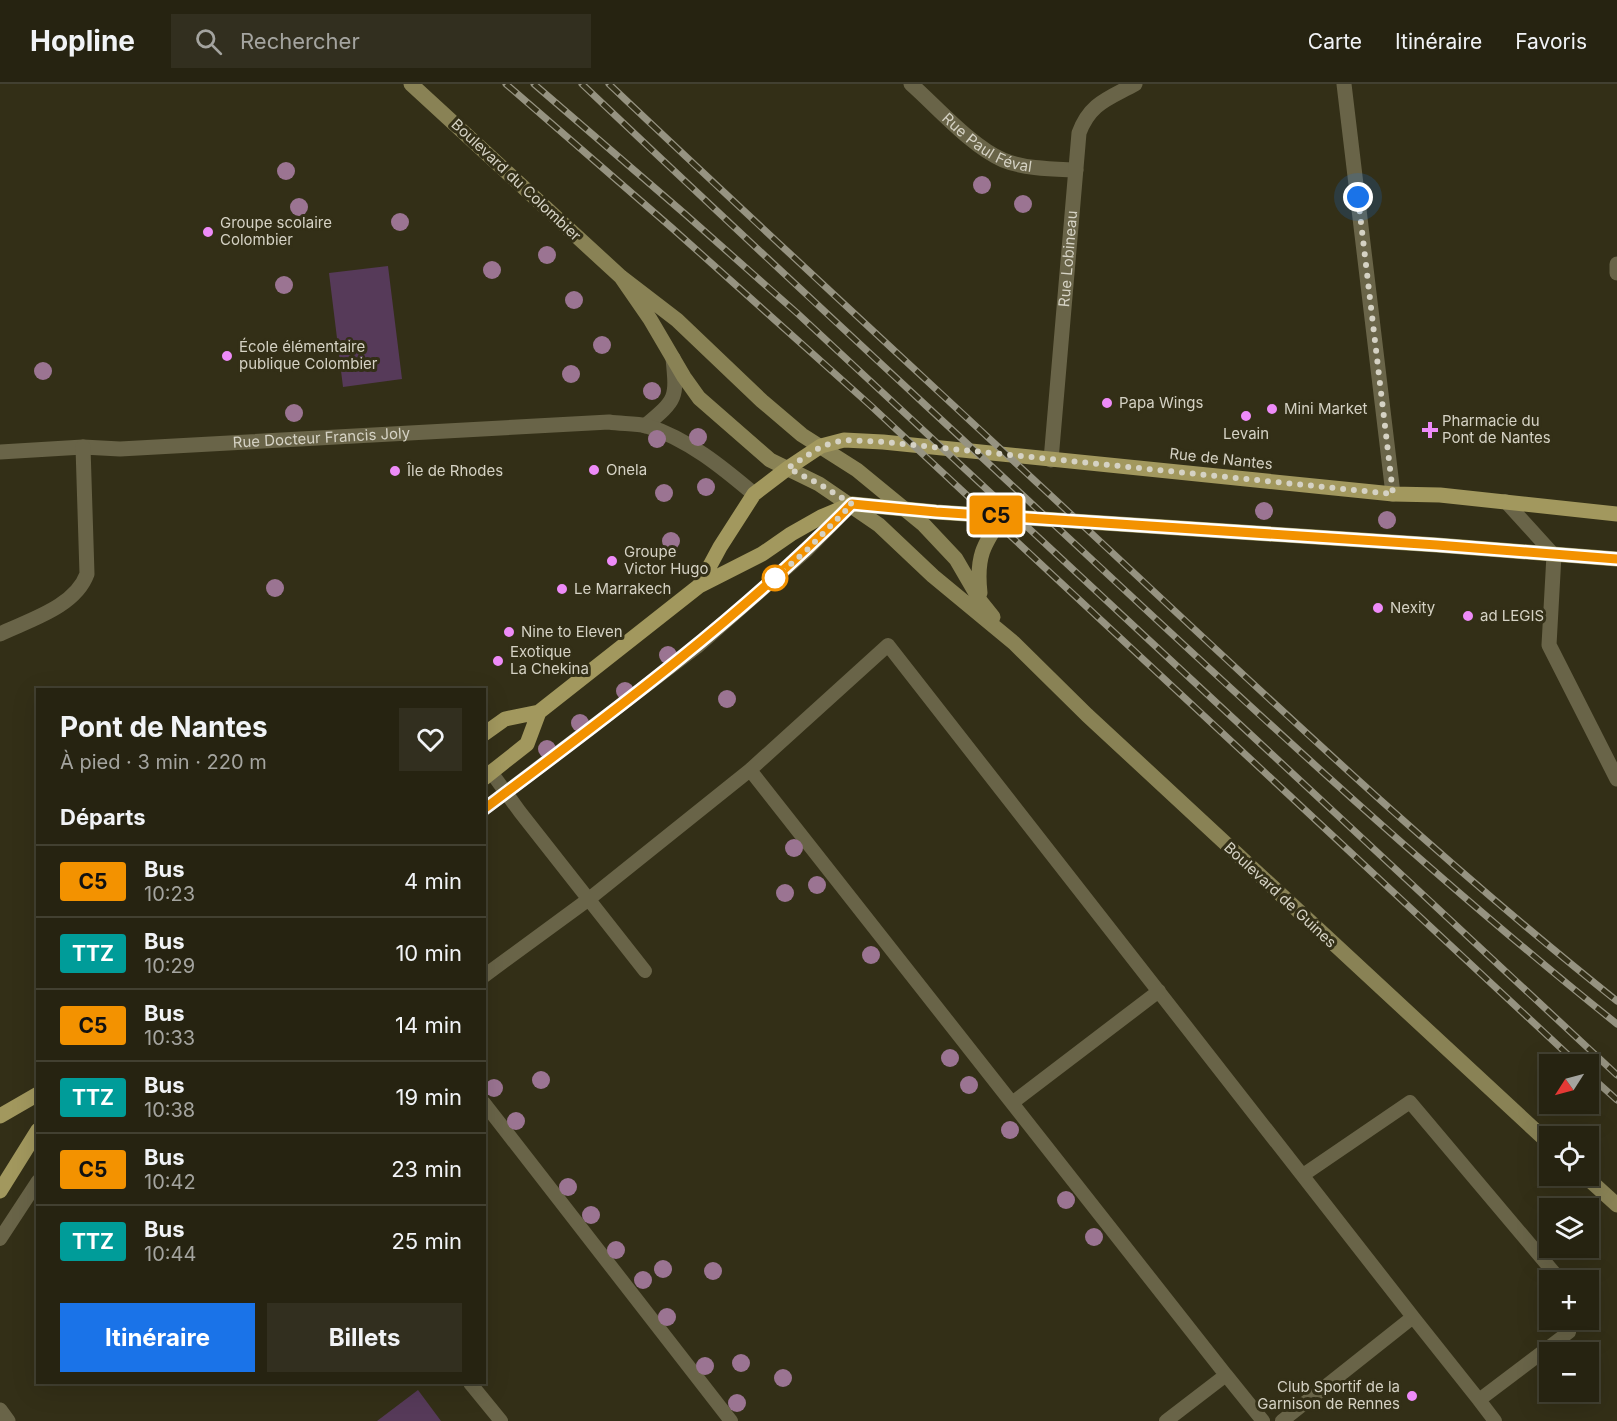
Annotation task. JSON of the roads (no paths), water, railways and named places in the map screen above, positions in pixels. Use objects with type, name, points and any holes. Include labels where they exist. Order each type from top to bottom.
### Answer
[{"type":"main road","name":"Rue de Nantes","points":[[822,446],[844,440],[862,441],[1393,494],[1440,495],[1505,501],[1617,514]]},
{"type":"main road","points":[[699,586],[720,547],[754,494],[822,446]]},
{"type":"main road","points":[[486,733],[505,719],[539,712],[699,586],[762,554],[821,517],[852,504],[1617,559]]},
{"type":"main road","points":[[488,775],[526,744],[539,712]]},
{"type":"main road","points":[[0,1116],[36,1095]]},
{"type":"main road","points":[[0,1191],[36,1133]]},
{"type":"street","name":"Boulevard du Colombier","points":[[411,84],[621,277],[677,320],[779,416],[802,435],[857,470],[905,509]]},
{"type":"street","name":"Rue Paul Féval","points":[[911,84],[983,149],[1004,160],[1025,166],[1076,170]]},
{"type":"street","name":"Rue Lobineau","points":[[1051,460],[1079,134],[1085,117],[1099,103],[1135,84]]},
{"type":"street","points":[[1344,84],[1393,494]]},
{"type":"street","points":[[1617,264],[1617,273]]},
{"type":"street","name":"Boulevard du Colombier","points":[[621,277],[699,398],[770,460],[819,484],[852,504]]},
{"type":"street","points":[[645,426],[672,399],[676,388],[673,358]]},
{"type":"street","name":"Rue Docteur Francis Joly","points":[[0,452],[83,447],[120,449],[609,422],[645,426],[699,452],[735,477],[754,494]]},
{"type":"street","points":[[0,634],[64,603],[83,585],[87,574],[83,447]]},
{"type":"street","name":"Boulevard de Guines","points":[[852,504],[879,525],[933,576],[1014,643],[1087,715],[1539,1134]]},
{"type":"street","name":"Boulevard de Guines","points":[[905,509],[924,525],[956,560],[981,602],[1014,643]]},
{"type":"street","points":[[981,602],[978,564],[988,540],[1003,516]]},
{"type":"street","points":[[1554,555],[1549,645],[1617,779]]},
{"type":"street","points":[[1596,1186],[1617,1205]]},
{"type":"street","points":[[0,1410],[8,1421]]},
{"type":"lane","points":[[1505,501],[1554,555]]},
{"type":"lane","points":[[486,808],[696,647],[806,551],[852,504]]},
{"type":"lane","points":[[486,975],[589,899],[750,770],[888,645],[1495,1421]]},
{"type":"lane","points":[[750,770],[1263,1421]]},
{"type":"lane","points":[[488,775],[507,792],[645,971]]},
{"type":"lane","points":[[1012,1102],[1159,991]]},
{"type":"lane","points":[[1303,1175],[1410,1102],[1552,1270]]},
{"type":"lane","points":[[486,1106],[731,1421]]},
{"type":"lane","points":[[0,1239],[36,1184]]},
{"type":"lane","points":[[1282,1421],[1413,1317]]},
{"type":"lane","points":[[1479,1400],[1569,1330]]},
{"type":"lane","points":[[1166,1421],[1226,1375]]},
{"type":"lane","points":[[471,1384],[501,1421]]},
{"type":"railway","points":[[506,84],[870,405],[1567,1054]]},
{"type":"railway","points":[[534,84],[797,313],[1617,1075]]},
{"type":"railway","points":[[582,84],[1265,720],[1403,844],[1617,1024]]},
{"type":"railway","points":[[609,84],[1349,772],[1481,889],[1617,1001]]},
{"type":"railway","points":[[1599,1084],[1617,1100]]},
{"type":"place","name":"Groupe scolaire Colombier","points":[[208,232]]},
{"type":"place","name":"École élémentaire publique Colombier","points":[[227,356]]},
{"type":"place","name":"Papa Wings","points":[[1107,403]]},
{"type":"place","name":"Mini Market","points":[[1272,409]]},
{"type":"place","name":"Levain","points":[[1246,416]]},
{"type":"place","name":"Pharmacie du Pont de Nantes","points":[[1430,430]]},
{"type":"place","name":"Onela","points":[[594,470]]},
{"type":"place","name":"Île de Rhodes","points":[[395,471]]},
{"type":"place","name":"Groupe Victor Hugo","points":[[612,561]]},
{"type":"place","name":"Le Marrakech","points":[[562,589]]},
{"type":"place","name":"Nexity","points":[[1378,608]]},
{"type":"place","name":"ad LEGIS","points":[[1468,616]]},
{"type":"place","name":"Nine to Eleven","points":[[509,632]]},
{"type":"place","name":"Exotique La Chekina","points":[[498,661]]},
{"type":"place","name":"Club Sportif de la Garnison de Rennes","points":[[1412,1396]]}]
